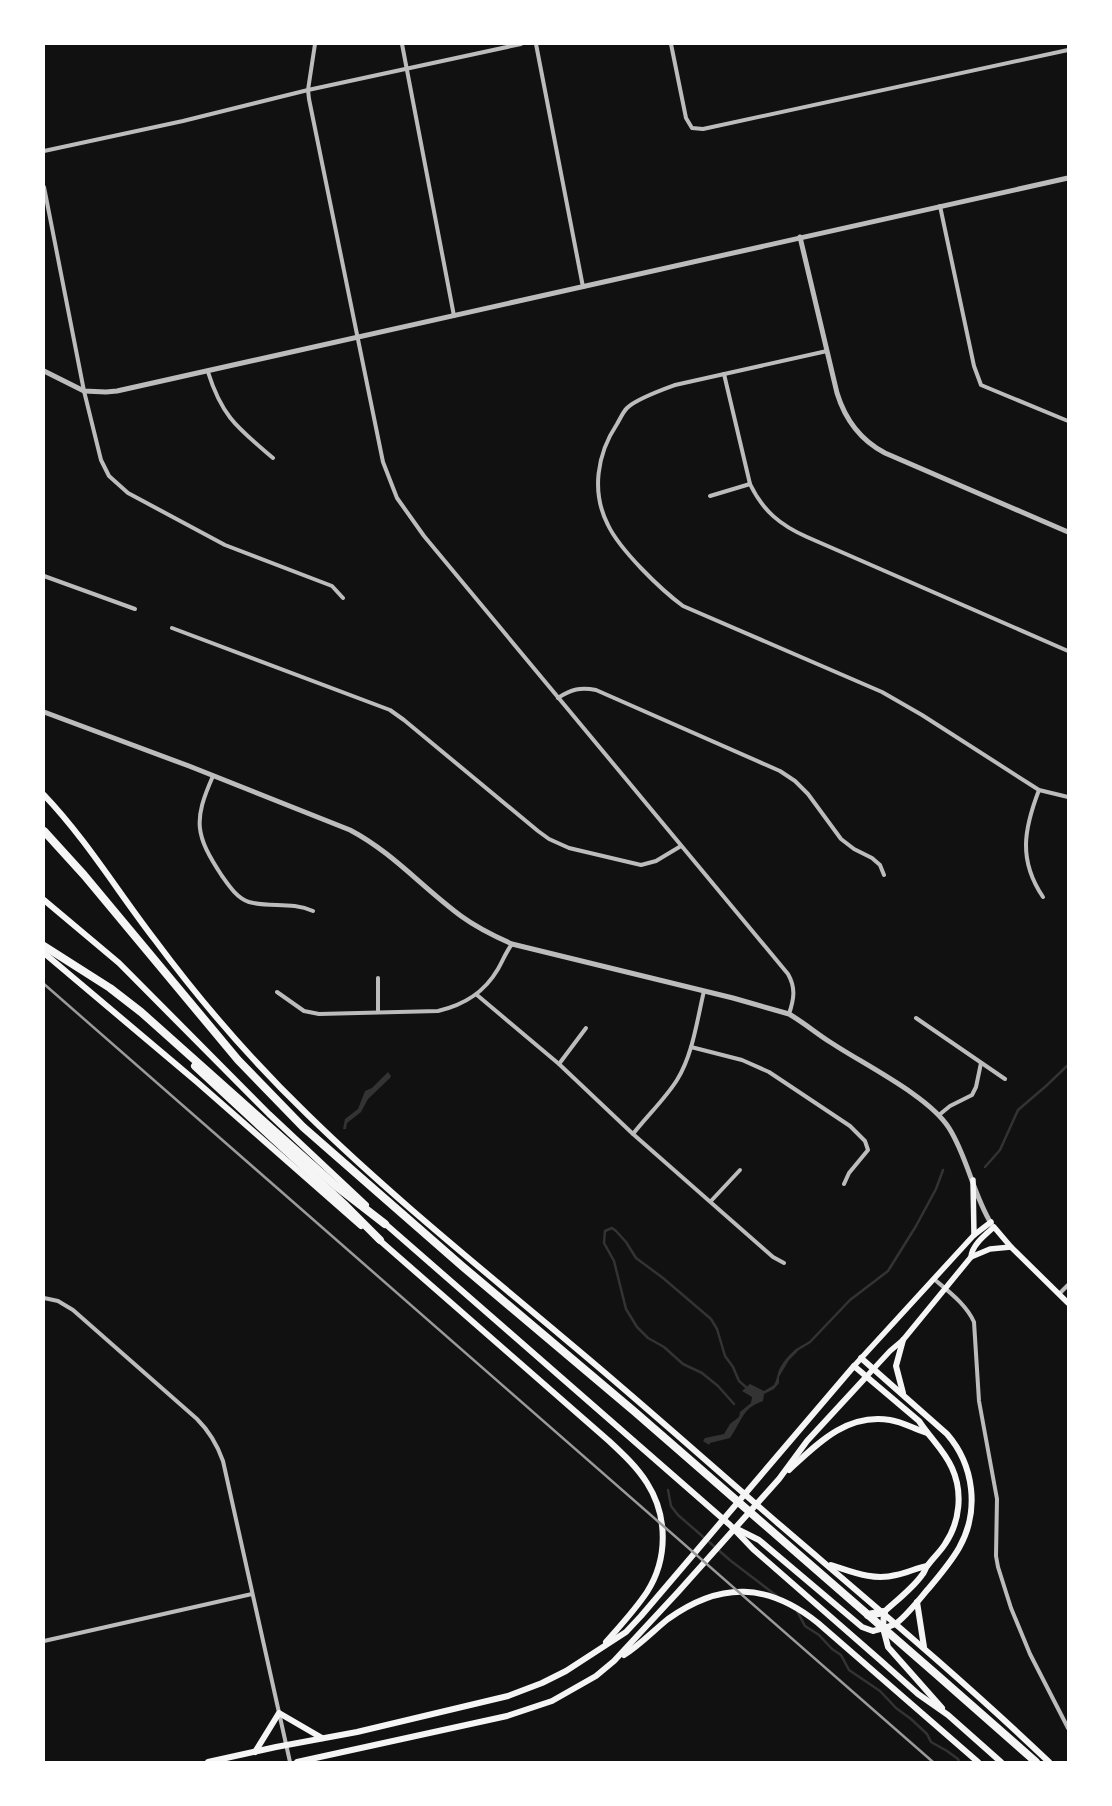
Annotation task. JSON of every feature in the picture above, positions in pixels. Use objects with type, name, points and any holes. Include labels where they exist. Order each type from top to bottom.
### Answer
[{"type":"highway","points":[[44,831],[84,875],[238,1060],[303,1127],[462,1266],[641,1417],[1036,1762]]},
{"type":"highway","points":[[44,946],[113,990],[170,1037],[340,1190],[385,1224]]},
{"type":"highway","points":[[113,990],[346,1206],[380,1240]]},
{"type":"highway","points":[[868,1615],[884,1612]]},
{"type":"main road","points":[[44,795],[85,843],[155,941],[200,999],[248,1054],[299,1106],[437,1231],[884,1612],[1049,1762]]},
{"type":"main road","points":[[44,900],[119,963],[269,1114],[385,1224],[730,1525],[753,1549],[918,1694],[948,1715],[1001,1762]]},
{"type":"main road","points":[[44,953],[380,1240],[609,1441],[640,1472],[655,1498],[662,1522],[662,1551],[656,1575],[648,1590],[602,1647]]},
{"type":"main road","points":[[973,1180],[974,1235]]},
{"type":"main road","points":[[208,1762],[356,1732],[508,1696],[542,1683],[566,1671],[626,1632],[861,1358],[974,1235],[992,1225]]},
{"type":"main road","points":[[992,1225],[1011,1247],[1068,1303]]},
{"type":"main road","points":[[779,1479],[803,1446],[866,1377],[903,1340],[946,1289],[971,1257],[974,1248],[992,1225]]},
{"type":"main road","points":[[971,1257],[990,1249],[1011,1247]]},
{"type":"main road","points":[[903,1340],[896,1366],[903,1394]]},
{"type":"main road","points":[[730,1525],[759,1540],[862,1626],[873,1631],[896,1623],[917,1602],[950,1563],[967,1531],[970,1516],[972,1491],[966,1466],[953,1441],[941,1428],[861,1358]]},
{"type":"main road","points":[[854,1366],[920,1421],[927,1433],[940,1447],[956,1479],[959,1501],[956,1519],[949,1538],[922,1575],[884,1612],[883,1628],[886,1644],[948,1715]]},
{"type":"main road","points":[[614,1661],[770,1488],[821,1440],[837,1429],[868,1419],[890,1420],[927,1433]]},
{"type":"main road","points":[[827,1564],[858,1575],[875,1578],[897,1575],[927,1566]]},
{"type":"main road","points":[[297,1762],[321,1760],[471,1725],[528,1710],[552,1701],[576,1689],[637,1646],[667,1620],[689,1606],[710,1596],[737,1591],[764,1593],[790,1604],[810,1616],[978,1762]]},
{"type":"main road","points":[[917,1602],[924,1648]]},
{"type":"main road","points":[[255,1752],[279,1713],[322,1738]]},
{"type":"street","points":[[315,44],[308,90],[383,462],[397,498],[424,536],[788,974],[794,991],[789,1014]]},
{"type":"street","points":[[402,44],[454,316]]},
{"type":"street","points":[[44,151],[308,90],[521,44]]},
{"type":"street","points":[[536,44],[583,287]]},
{"type":"street","points":[[671,44],[685,113],[692,128],[708,129],[1068,50]]},
{"type":"street","points":[[44,371],[84,391],[118,391],[1068,178]]},
{"type":"street","points":[[44,186],[84,391],[101,460],[109,476],[122,489],[200,532],[241,553],[332,586],[343,598]]},
{"type":"street","points":[[940,206],[974,366],[981,385],[1068,421]]},
{"type":"street","points":[[800,237],[837,393],[843,412],[856,430],[870,444],[885,453],[1068,532]]},
{"type":"street","points":[[827,351],[664,388],[628,407],[607,442],[600,462],[598,492],[602,511],[608,526],[617,540],[659,586],[683,606],[887,695],[1040,790],[1068,797]]},
{"type":"street","points":[[208,372],[217,398],[225,412],[242,431],[273,458]]},
{"type":"street","points":[[724,374],[750,484],[765,510],[774,518],[794,531],[1068,651]]},
{"type":"street","points":[[710,496],[750,484]]},
{"type":"street","points":[[44,576],[135,609]]},
{"type":"street","points":[[172,628],[390,710],[538,831],[559,844],[641,864],[656,861],[681,846]]},
{"type":"street","points":[[558,698],[568,691],[575,689],[590,689],[780,771],[802,787],[825,815],[841,839],[854,849],[872,858],[880,865],[884,875]]},
{"type":"street","points":[[44,712],[322,818],[366,838],[460,915],[487,932],[512,944],[789,1014],[916,1096],[939,1115],[953,1135],[992,1225]]},
{"type":"street","points":[[213,776],[200,812],[200,834],[206,851],[228,885],[237,895],[249,902],[301,906],[313,912]]},
{"type":"street","points":[[1040,790],[1026,829],[1025,840],[1029,870],[1034,884],[1043,897]]},
{"type":"street","points":[[277,992],[304,1011],[319,1014],[438,1011],[456,1006],[477,995],[498,970],[512,944]]},
{"type":"street","points":[[378,978],[378,1012]]},
{"type":"street","points":[[632,1134],[676,1081],[691,1047],[704,991]]},
{"type":"street","points":[[477,995],[558,1064],[632,1134],[773,1257],[784,1263]]},
{"type":"street","points":[[916,1018],[1004,1079]]},
{"type":"street","points":[[558,1064],[586,1028]]},
{"type":"street","points":[[691,1047],[742,1060],[760,1067],[841,1119],[859,1134],[868,1150],[849,1173],[844,1184]]},
{"type":"street","points":[[939,1115],[950,1106],[972,1095],[976,1087],[981,1063]]},
{"type":"street","points":[[711,1201],[740,1170]]},
{"type":"street","points":[[934,1279],[966,1308],[975,1325],[979,1401],[997,1499],[996,1556],[1000,1575],[1016,1622],[1030,1654],[1068,1728]]},
{"type":"street","points":[[1058,1294],[1068,1285]]},
{"type":"street","points":[[44,1298],[58,1301],[73,1310],[197,1419],[211,1434],[217,1445],[223,1461],[290,1762]]},
{"type":"street","points":[[44,1640],[252,1594]]},
{"type":"shaded area","points":[[388,1072],[391,1076],[390,1078],[368,1099],[361,1112],[347,1123],[346,1129],[343,1129],[345,1119],[358,1109],[365,1091],[372,1088]]},
{"type":"shaded area","points":[[797,1349],[798,1351],[789,1360],[779,1377],[779,1383],[774,1389],[764,1394],[763,1401],[746,1411],[730,1438],[710,1443],[709,1445],[703,1441],[705,1438],[724,1434],[730,1424],[739,1417],[740,1412],[751,1403],[752,1397],[742,1391],[750,1384],[764,1391],[774,1385],[783,1363]]},
{"type":"waterway","points":[[985,1167],[1000,1150],[1018,1110],[1068,1065]]},
{"type":"waterway","points":[[795,1351],[810,1342],[850,1300],[888,1271],[916,1226],[936,1189],[943,1170]]},
{"type":"waterway","points":[[734,1404],[718,1386],[702,1373],[683,1364],[664,1347],[648,1338],[637,1327],[626,1309],[614,1261],[604,1243],[605,1231],[612,1228],[616,1231],[636,1258],[663,1278],[711,1319],[717,1329],[725,1356],[733,1367],[739,1381],[747,1388]]},
{"type":"waterway","points":[[668,1490],[671,1506],[678,1515],[731,1561],[777,1596]]},
{"type":"waterway","points":[[797,1611],[805,1626],[819,1635],[832,1649],[841,1655],[849,1670],[880,1691],[896,1708],[927,1734],[931,1742],[947,1751],[958,1759],[959,1762]]},
{"type":"railway","points":[[44,984],[933,1762]]}]
